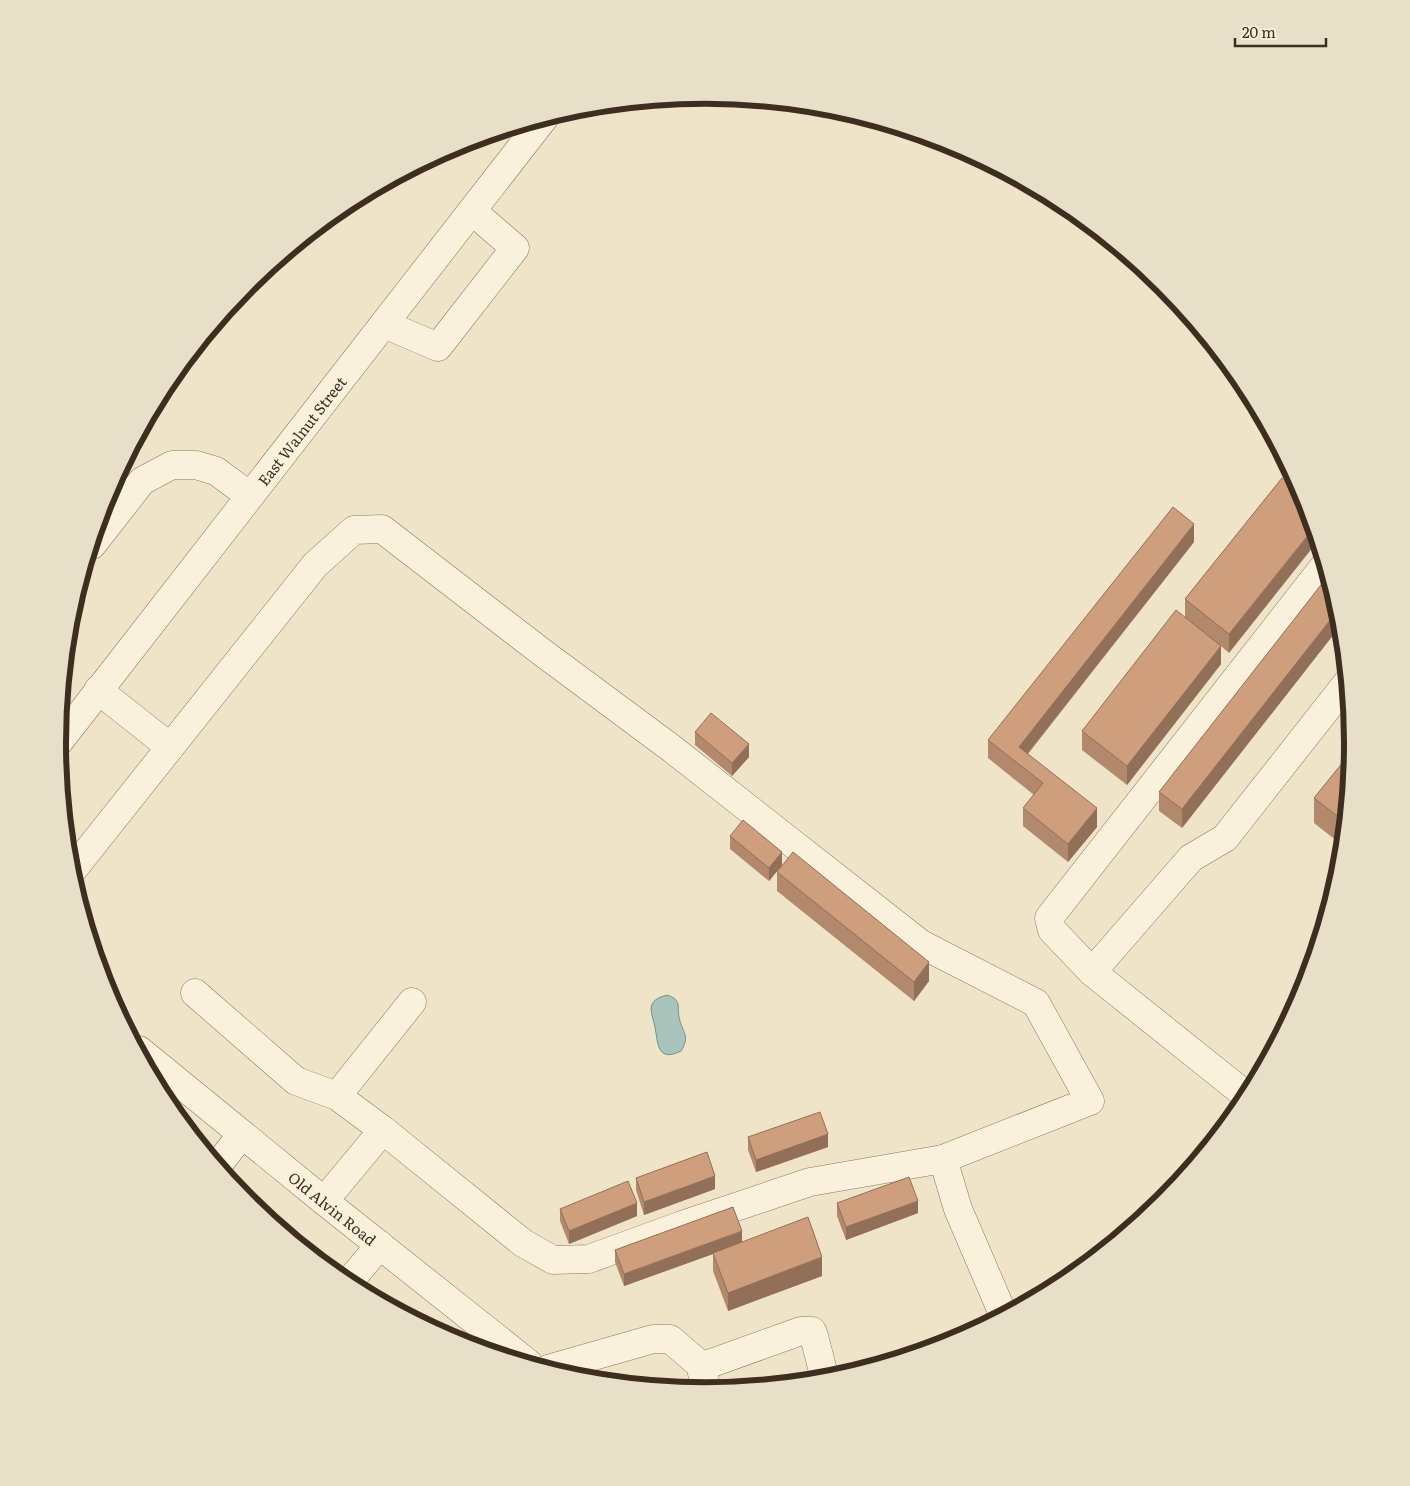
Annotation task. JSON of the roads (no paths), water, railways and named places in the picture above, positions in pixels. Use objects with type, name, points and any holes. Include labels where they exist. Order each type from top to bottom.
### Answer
[{"type":"street","name":"East Walnut Street","points":[[67,732],[537,127]]},
{"type":"street","points":[[384,324],[438,346],[515,248],[472,211]]},
{"type":"street","points":[[102,532],[142,481],[172,465],[196,465],[216,472],[250,496]]},
{"type":"street","points":[[78,863],[314,565],[354,530],[382,529],[539,650],[671,748],[921,944],[1036,1003],[1090,1101],[943,1159],[810,1182],[682,1225],[588,1260],[553,1260],[523,1243],[383,1130],[337,1096],[296,1081],[195,993]]},
{"type":"street","points":[[1240,1091],[1092,972],[1052,930],[1049,918],[1320,571]]},
{"type":"street","points":[[98,690],[170,747]]},
{"type":"street","points":[[1092,972],[1191,858],[1225,838],[1341,691]]},
{"type":"street","points":[[337,1096],[412,1002]]},
{"type":"street","name":"Old Alvin Road","points":[[151,1059],[324,1201],[515,1352]]},
{"type":"street","points":[[324,1201],[383,1130]]},
{"type":"street","points":[[222,1160],[242,1134]]},
{"type":"street","points":[[943,1159],[958,1209],[1001,1309]]},
{"type":"street","points":[[354,1276],[380,1245]]},
{"type":"street","points":[[706,1379],[706,1365],[807,1330],[812,1331],[814,1336],[823,1370]]},
{"type":"street","points":[[562,1365],[662,1338],[670,1339],[706,1379]]},
{"type":"water","points":[[667,995],[677,1001],[680,1022],[686,1037],[681,1051],[667,1055],[660,1050],[658,1045],[651,1007],[655,1000]]}]
